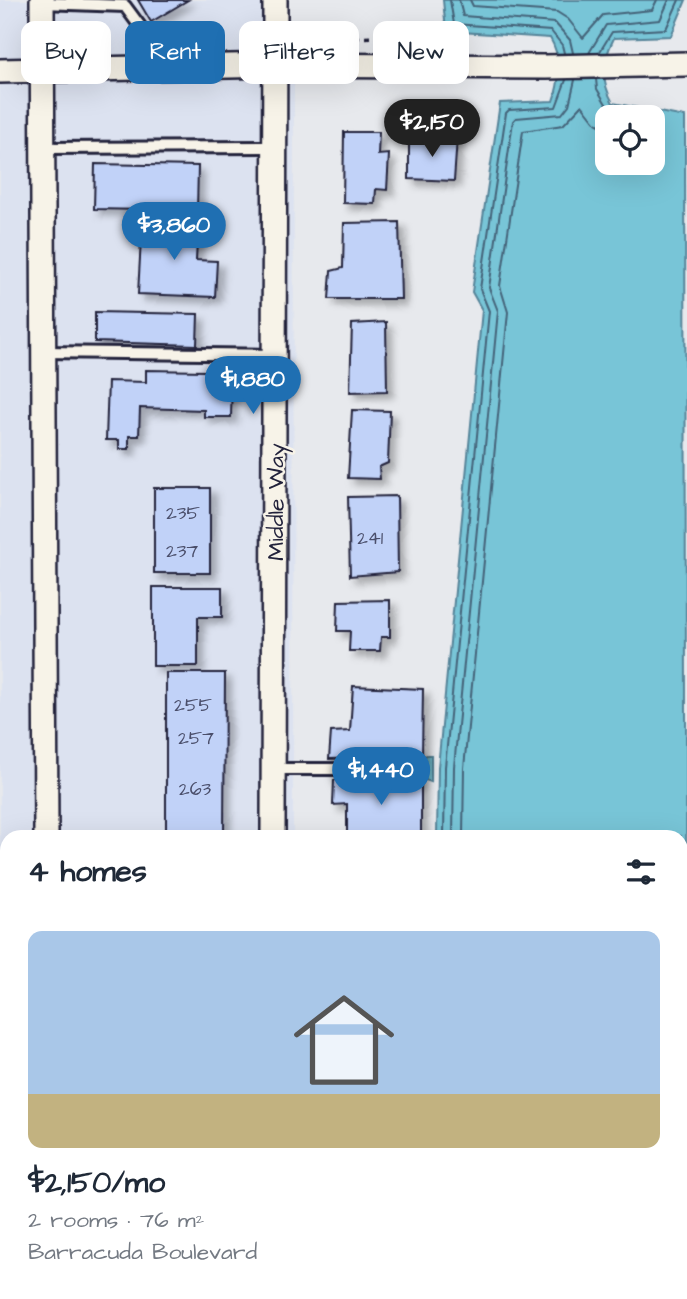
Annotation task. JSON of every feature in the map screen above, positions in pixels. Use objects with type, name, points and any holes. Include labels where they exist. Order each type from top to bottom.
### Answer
[{"type":"street","name":"Middle Way","points":[[275,0],[275,21]]},
{"type":"street","points":[[42,1],[42,21]]},
{"type":"street","points":[[359,66],[546,67],[687,64]]},
{"type":"street","points":[[0,71],[21,70]]},
{"type":"street","points":[[42,84],[46,830]]},
{"type":"street","name":"Middle Way","points":[[273,830],[275,84]]},
{"type":"lane","points":[[42,1],[125,6],[136,21]]},
{"type":"lane","points":[[42,148],[275,147]]},
{"type":"lane","points":[[43,352],[275,355]]},
{"type":"lane","points":[[274,769],[379,769]]},
{"type":"shaded area","points":[[0,0],[285,0],[286,21],[239,21],[239,84],[294,84],[293,830],[0,830]]},
{"type":"water","points":[[443,0],[686,0],[671,36],[614,38],[605,63],[604,78],[613,103],[623,105],[595,105],[595,175],[665,175],[665,113],[685,117],[686,830],[437,830],[438,767],[482,310],[472,292],[500,103],[553,101],[559,68],[550,38],[469,33],[469,21],[445,21]]},
{"type":"water","points":[[431,755],[431,782],[407,773],[405,768],[409,762]]},
{"type":"building","points":[[138,0],[188,0],[153,21]]},
{"type":"building","points":[[344,132],[379,132],[378,155],[389,154],[387,190],[376,189],[375,204],[343,203]]},
{"type":"building","points":[[409,137],[457,138],[454,181],[409,179]]},
{"type":"building","points":[[95,164],[198,166],[197,211],[94,209]]},
{"type":"building","points":[[142,221],[198,224],[196,260],[217,261],[215,297],[138,294]]},
{"type":"building","points":[[399,222],[401,299],[329,299],[331,271],[343,268],[344,223]]},
{"type":"building","points":[[95,312],[198,314],[197,345],[95,342]]},
{"type":"building","points":[[386,322],[387,391],[350,392],[352,324]]},
{"type":"building","points":[[146,370],[206,371],[206,381],[232,381],[231,417],[204,417],[204,410],[140,408],[139,436],[129,436],[129,449],[119,449],[119,440],[106,440],[108,381],[146,382]]},
{"type":"building","points":[[352,410],[390,411],[388,463],[379,467],[380,479],[348,478]]},
{"type":"building","points":[[154,488],[210,488],[210,573],[154,573]]},
{"type":"building","points":[[397,496],[398,572],[350,576],[348,497]]},
{"type":"building","points":[[153,587],[222,587],[222,617],[198,617],[198,666],[153,666]]},
{"type":"building","points":[[390,600],[390,637],[381,637],[380,651],[349,651],[350,631],[337,631],[338,601]]},
{"type":"building","points":[[166,673],[225,673],[224,830],[166,830]]},
{"type":"building","points":[[353,686],[423,689],[422,757],[329,759],[331,732],[350,731]]},
{"type":"building","points":[[421,779],[421,830],[347,830],[347,804],[333,805],[334,780]]}]
